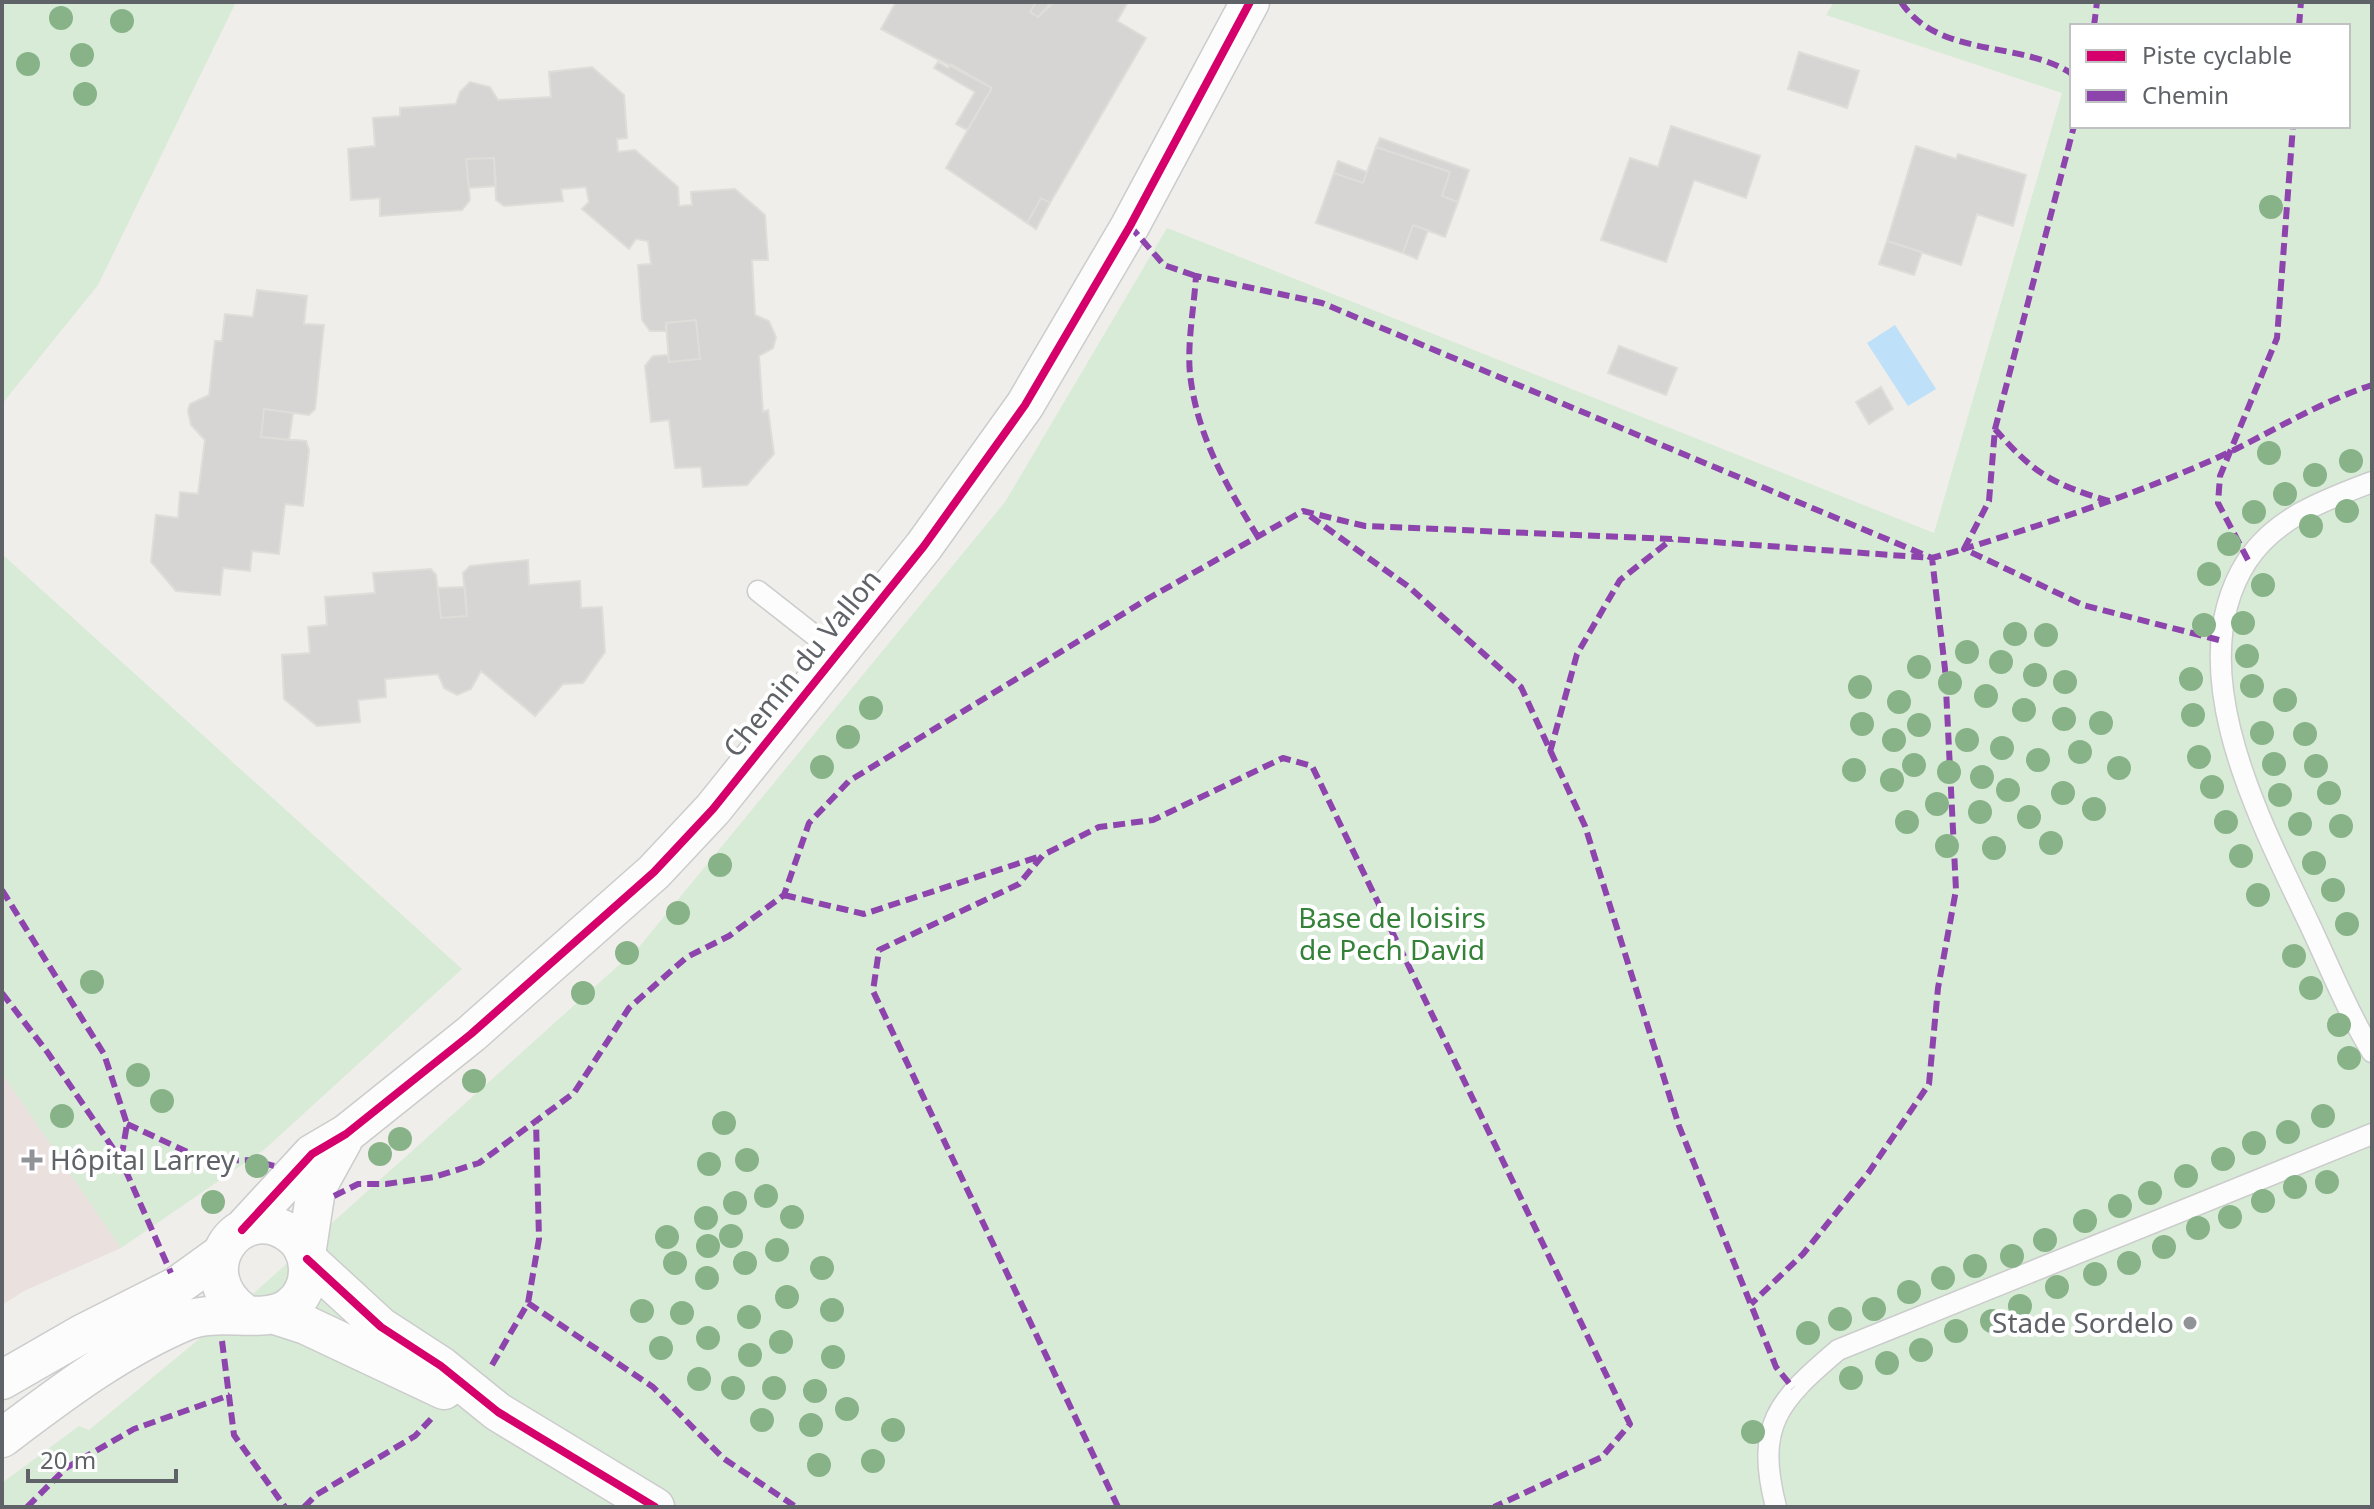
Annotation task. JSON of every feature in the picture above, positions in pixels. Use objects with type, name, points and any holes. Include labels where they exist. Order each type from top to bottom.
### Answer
[{"type":"street","name":"Chemin du Vallon","points":[[2,1380],[82,1334],[177,1286],[231,1243],[312,1154],[346,1134],[471,1034],[654,872],[713,809],[924,546],[1025,405],[1130,226],[1250,2]]},
{"type":"street","name":"Chemin du Vallon","points":[[307,1257],[316,1189],[346,1134]]},
{"type":"street","points":[[498,1412],[410,1376],[306,1325],[230,1303],[220,1288],[217,1272],[231,1243],[267,1225],[291,1234],[307,1257],[381,1327],[441,1366],[498,1412],[655,1507]]},
{"type":"street","points":[[2,1438],[58,1396],[138,1345],[189,1320],[260,1314],[299,1300],[306,1287],[307,1257]]},
{"type":"lane","points":[[2372,482],[2314,503],[2280,525],[2248,560],[2238,578],[2219,640],[2233,734],[2249,795],[2372,1052]]},
{"type":"lane","points":[[758,591],[837,653]]},
{"type":"lane","points":[[1776,1507],[1766,1469],[1770,1429],[1793,1388],[1838,1350],[2372,1134]]},
{"type":"shaded area","name":"Hôpital Larrey","points":[[2,1073],[121,1248],[24,1291],[2,1305]]},
{"type":"green space","points":[[2,2],[236,2],[98,285],[2,404]]},
{"type":"green space","name":"Base de loisirs de Pech David","points":[[1834,2],[2372,2],[2372,1507],[2,1507],[2,1483],[79,1426],[89,1430],[244,1302],[639,947],[1005,502],[1167,228],[1934,533],[2062,93],[1826,15]]},
{"type":"green space","points":[[2,554],[462,969],[265,1149],[121,1248],[2,1073]]},
{"type":"water","points":[[1895,325],[1936,389],[1908,406],[1867,343]]},
{"type":"building","points":[[896,2],[1036,2],[1030,12],[1038,17],[1052,2],[1128,2],[1117,21],[1146,38],[1050,203],[1041,198],[1027,223],[946,168],[992,88],[881,29]]},
{"type":"building","points":[[1036,2],[1051,5],[1038,17],[1030,12]]},
{"type":"building","points":[[1799,52],[1859,71],[1847,108],[1788,89]]},
{"type":"building","points":[[938,62],[948,68],[951,64],[992,88],[967,130],[956,124],[975,92],[934,68]]},
{"type":"building","points":[[592,67],[624,95],[627,138],[617,139],[618,152],[635,150],[678,187],[679,206],[692,205],[691,192],[735,189],[765,215],[768,260],[752,260],[755,315],[769,321],[776,337],[773,348],[759,356],[763,412],[768,410],[774,454],[747,485],[703,487],[701,467],[675,468],[669,420],[651,422],[645,366],[653,356],[668,355],[669,362],[700,359],[696,320],[666,323],[666,331],[650,331],[642,320],[638,265],[651,264],[648,241],[636,239],[629,249],[582,209],[589,202],[586,187],[561,189],[563,201],[504,206],[496,200],[494,158],[466,159],[470,200],[462,210],[380,216],[380,198],[351,200],[348,149],[375,146],[373,118],[400,116],[400,108],[456,104],[460,92],[470,82],[490,87],[498,100],[551,97],[549,72]]},
{"type":"building","points":[[1671,126],[1760,156],[1746,198],[1694,180],[1666,262],[1601,240],[1630,158],[1658,167]]},
{"type":"building","points":[[1380,138],[1469,170],[1458,202],[1442,196],[1450,172],[1376,147]]},
{"type":"building","points":[[1916,146],[1956,159],[1958,154],[2026,175],[2013,226],[1977,214],[1961,265],[1887,241]]},
{"type":"building","points":[[1376,147],[1450,172],[1442,196],[1458,202],[1445,237],[1413,225],[1403,253],[1316,223],[1334,173],[1363,183]]},
{"type":"building","points":[[494,158],[496,186],[469,188],[466,159]]},
{"type":"building","points":[[1338,161],[1367,172],[1363,183],[1334,173]]},
{"type":"building","points":[[1041,198],[1050,203],[1036,229],[1027,223]]},
{"type":"building","points":[[1413,225],[1428,230],[1417,259],[1403,253]]},
{"type":"building","points":[[1887,241],[1922,252],[1914,275],[1879,264]]},
{"type":"building","points":[[257,290],[307,296],[304,324],[324,325],[315,409],[309,415],[264,409],[261,437],[306,441],[309,450],[303,506],[285,504],[279,554],[252,551],[250,571],[223,568],[220,595],[176,591],[151,562],[156,515],[178,518],[180,492],[198,494],[205,440],[191,425],[190,404],[209,395],[215,341],[222,341],[225,314],[253,317]]},
{"type":"building","points":[[696,320],[700,359],[669,362],[666,323]]},
{"type":"building","points":[[1619,346],[1677,368],[1666,395],[1608,373]]},
{"type":"building","points":[[1881,387],[1893,409],[1869,424],[1856,402]]},
{"type":"building","points":[[264,409],[293,413],[289,440],[261,437]]},
{"type":"building","points":[[528,560],[529,585],[580,581],[581,608],[602,607],[605,652],[583,683],[563,684],[535,716],[481,671],[471,689],[457,695],[444,688],[438,674],[385,679],[386,697],[358,700],[360,722],[317,726],[284,699],[282,655],[310,653],[308,627],[327,625],[325,597],[375,593],[373,573],[431,569],[436,575],[441,618],[467,616],[463,573],[470,566]]},
{"type":"building","points":[[465,587],[467,616],[441,618],[438,588]]},
{"type":"marked path","points":[[1901,2],[1917,20],[1937,33],[1982,47],[2030,56],[2070,73]]},
{"type":"marked path","points":[[2094,24],[2097,2]]},
{"type":"marked path","points":[[2299,24],[2301,2]]},
{"type":"marked path","points":[[334,1196],[358,1184],[386,1184],[434,1177],[479,1163],[574,1093],[629,1008],[687,957],[729,936],[784,895],[809,823],[849,781],[1149,598],[1303,511],[1365,526],[1672,539],[1932,558],[1964,549],[1989,501],[1995,429],[2073,128]]},
{"type":"marked path","points":[[2248,560],[2218,503],[2220,476],[2277,338],[2293,128]]},
{"type":"marked path","points":[[1130,226],[1164,265],[1196,276]]},
{"type":"marked path","points":[[1258,537],[1215,459],[1194,397],[1189,350],[1196,276],[1322,303],[1932,558],[1945,669],[1956,890],[1938,988],[1929,1084],[1869,1172],[1803,1254],[1751,1304]]},
{"type":"marked path","points":[[2219,640],[2083,605],[1964,549],[2168,479],[2372,385]]},
{"type":"marked path","points":[[1995,429],[2034,468],[2075,490],[2112,502]]},
{"type":"marked path","points":[[1310,516],[1409,587],[1521,687],[1585,826],[1679,1126],[1776,1367],[1793,1388]]},
{"type":"marked path","points":[[1550,752],[1577,654],[1620,580],[1672,539]]},
{"type":"marked path","points":[[1118,1507],[873,991],[879,950],[1019,884],[1043,855],[1099,827],[1153,820],[1283,758],[1312,766],[1630,1424],[1602,1457],[1494,1507]]},
{"type":"marked path","points":[[784,895],[864,914],[1041,856]]},
{"type":"marked path","points":[[2,890],[104,1054],[127,1124],[121,1160]]},
{"type":"marked path","points":[[2,993],[48,1053],[121,1160],[171,1273]]},
{"type":"marked path","points":[[492,1365],[528,1303],[539,1239],[536,1121]]},
{"type":"marked path","points":[[127,1124],[207,1161],[252,1160],[278,1167]]},
{"type":"marked path","points":[[528,1303],[653,1387],[723,1458],[796,1507]]},
{"type":"marked path","points":[[222,1341],[234,1435],[285,1507]]},
{"type":"marked path","points":[[27,1507],[66,1468],[134,1429],[230,1395]]},
{"type":"marked path","points":[[304,1507],[316,1495],[415,1436],[431,1419]]},
{"type":"cycle path","points":[[242,1230],[312,1154],[346,1134],[471,1034],[654,872],[713,809],[924,546],[1025,405],[1130,226],[1250,2]]},
{"type":"cycle path","points":[[307,1259],[381,1327],[441,1366],[498,1412],[655,1507]]},
{"type":"place","name":"Hôpital Larrey","points":[[32,1160]]},
{"type":"place","name":"Stade Sordelo","points":[[2190,1323]]}]
